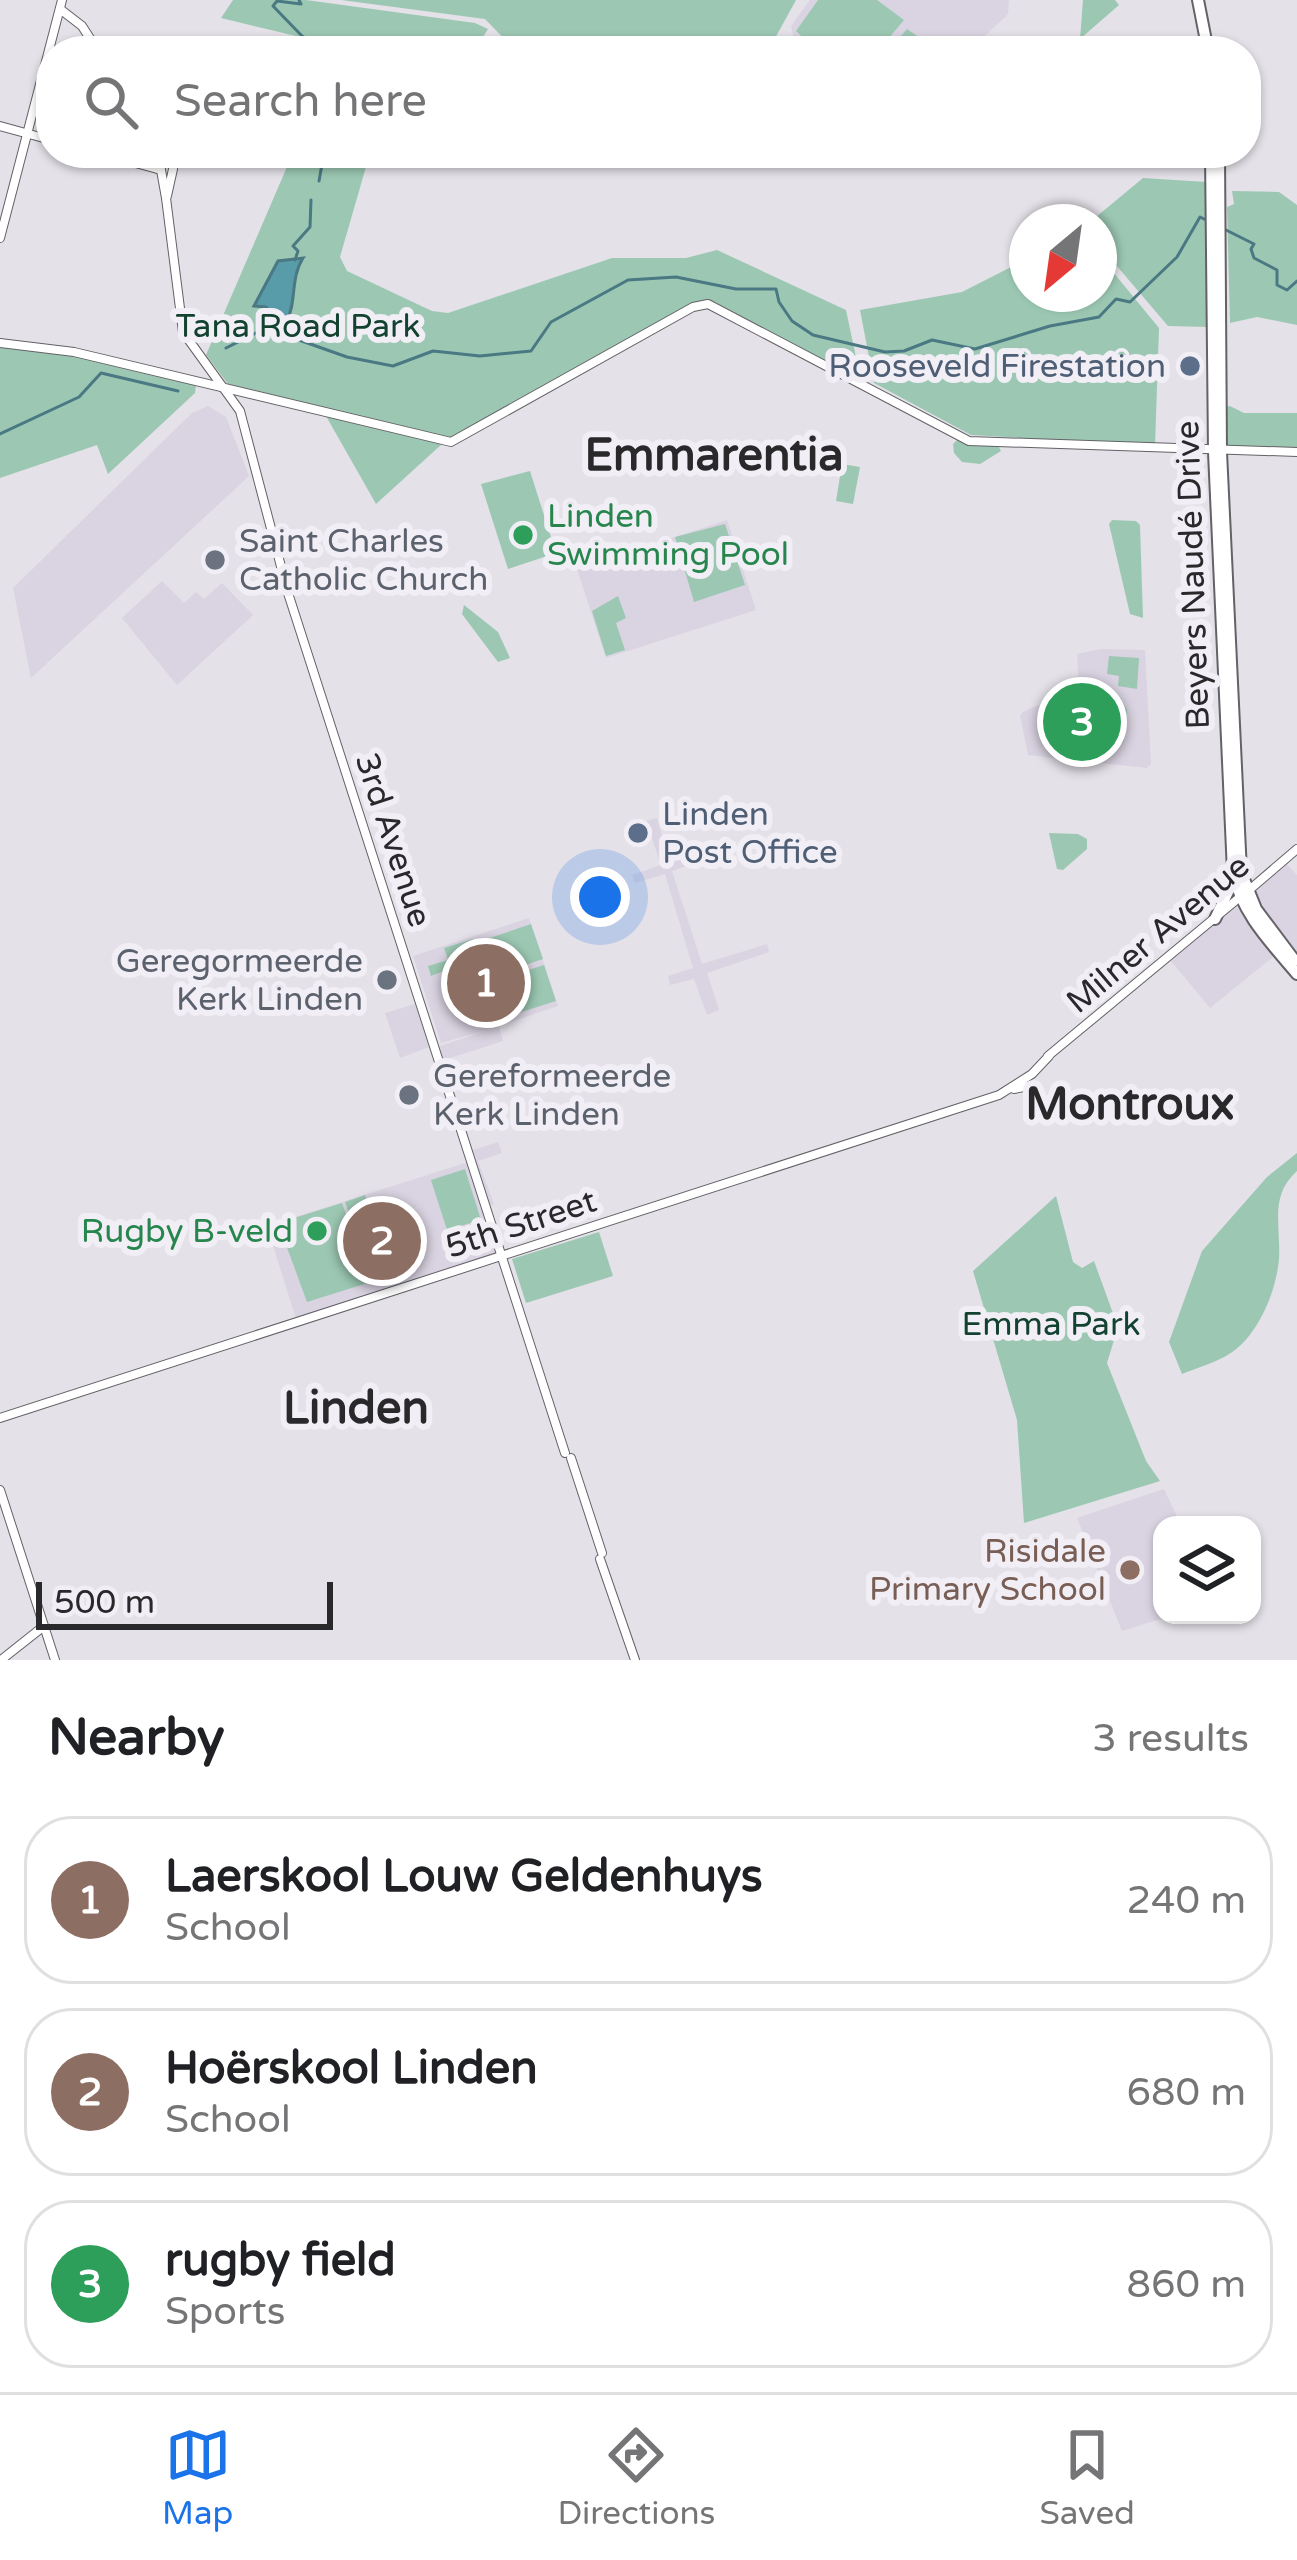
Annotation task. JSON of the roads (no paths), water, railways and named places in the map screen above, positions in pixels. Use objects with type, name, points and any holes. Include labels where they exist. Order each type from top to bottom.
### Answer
[{"type":"main road","points":[[1195,0],[1202,36]]},
{"type":"main road","points":[[63,3],[88,36]]},
{"type":"main road","points":[[54,36],[63,3]]},
{"type":"main road","points":[[0,238],[36,104]]},
{"type":"main road","points":[[0,126],[36,136]]},
{"type":"main road","points":[[154,168],[161,170]]},
{"type":"main road","name":"Beyers Naudé Drive","points":[[1215,168],[1216,328],[1221,361],[1218,452]]},
{"type":"main road","points":[[166,198],[173,169]]},
{"type":"main road","name":"3rd Avenue","points":[[161,170],[182,329],[240,411],[288,593],[632,1659]]},
{"type":"main road","points":[[1,339],[451,442],[704,304],[969,441],[1297,452]]},
{"type":"main road","name":"Beyers Naudé Drive","points":[[1221,361],[1218,452],[1238,878],[1297,963]]},
{"type":"main road","points":[[207,384],[213,372],[253,394]]},
{"type":"main road","points":[[240,411],[243,400],[253,394]]},
{"type":"main road","points":[[468,446],[469,433]]},
{"type":"main road","name":"Milner Avenue","points":[[1031,1072],[1297,849]]},
{"type":"main road","points":[[1215,919],[1238,878],[1248,891]]},
{"type":"main road","name":"Beyers Naudé Drive","points":[[1248,891],[1252,919],[1297,974]]},
{"type":"main road","name":"5th Street","points":[[988,1097],[1031,1072]]},
{"type":"main road","name":"5th Street","points":[[0,1418],[1010,1090],[1031,1072]]},
{"type":"main road","points":[[1010,1090],[1035,1089]]},
{"type":"main road","points":[[0,1490],[56,1660]]},
{"type":"main road","points":[[1,1660],[44,1626]]},
{"type":"water","points":[[303,258],[286,323],[266,307],[254,306],[278,261]]},
{"type":"waterway","points":[[299,0],[301,4],[277,1],[273,6],[302,36]]},
{"type":"waterway","points":[[319,181],[321,168]]},
{"type":"waterway","points":[[295,260],[298,251],[293,246],[310,227],[311,200]]},
{"type":"waterway","points":[[282,334],[347,357],[393,366],[433,351],[480,356],[531,351],[551,322],[628,280],[676,277],[736,289],[776,289],[792,321],[813,335],[885,352],[904,351],[932,340],[975,349],[1099,317],[1116,299],[1130,302],[1177,257],[1200,217],[1206,220]]},
{"type":"waterway","points":[[1226,230],[1254,244],[1254,258],[1277,270],[1277,285],[1287,290],[1297,281]]},
{"type":"waterway","points":[[226,348],[260,331],[282,334],[286,323]]},
{"type":"waterway","points":[[0,434],[79,397],[101,373],[178,391]]},
{"type":"place","name":"Rooseveld Firestation","points":[[1190,366]]},
{"type":"place","name":"Linden Swimming Pool","points":[[523,535]]},
{"type":"place","name":"Saint Charles Catholic Church","points":[[215,560]]},
{"type":"place","name":"rugby field","points":[[1082,722]]},
{"type":"place","name":"Linden Post Office","points":[[638,833]]},
{"type":"place","name":"Geregormeerde Kerk Linden","points":[[387,980]]},
{"type":"place","name":"Laerskool Louw Geldenhuys","points":[[486,983]]},
{"type":"place","name":"Gereformeerde Kerk Linden","points":[[409,1095]]},
{"type":"place","name":"Rugby B-veld","points":[[317,1231]]},
{"type":"place","name":"Hoërskool Linden","points":[[382,1241]]},
{"type":"place","name":"Risidale Primary School","points":[[1130,1570]]},
{"type":"district","name":"Emmarentia","points":[[714,456]]},
{"type":"district","name":"Montroux","points":[[1130,1105]]},
{"type":"district","name":"Linden","points":[[356,1409]]},
{"type":"park label","name":"Tana Road Park","points":[[298,326]]},
{"type":"park label","name":"Emma Park","points":[[1051,1324]]}]
